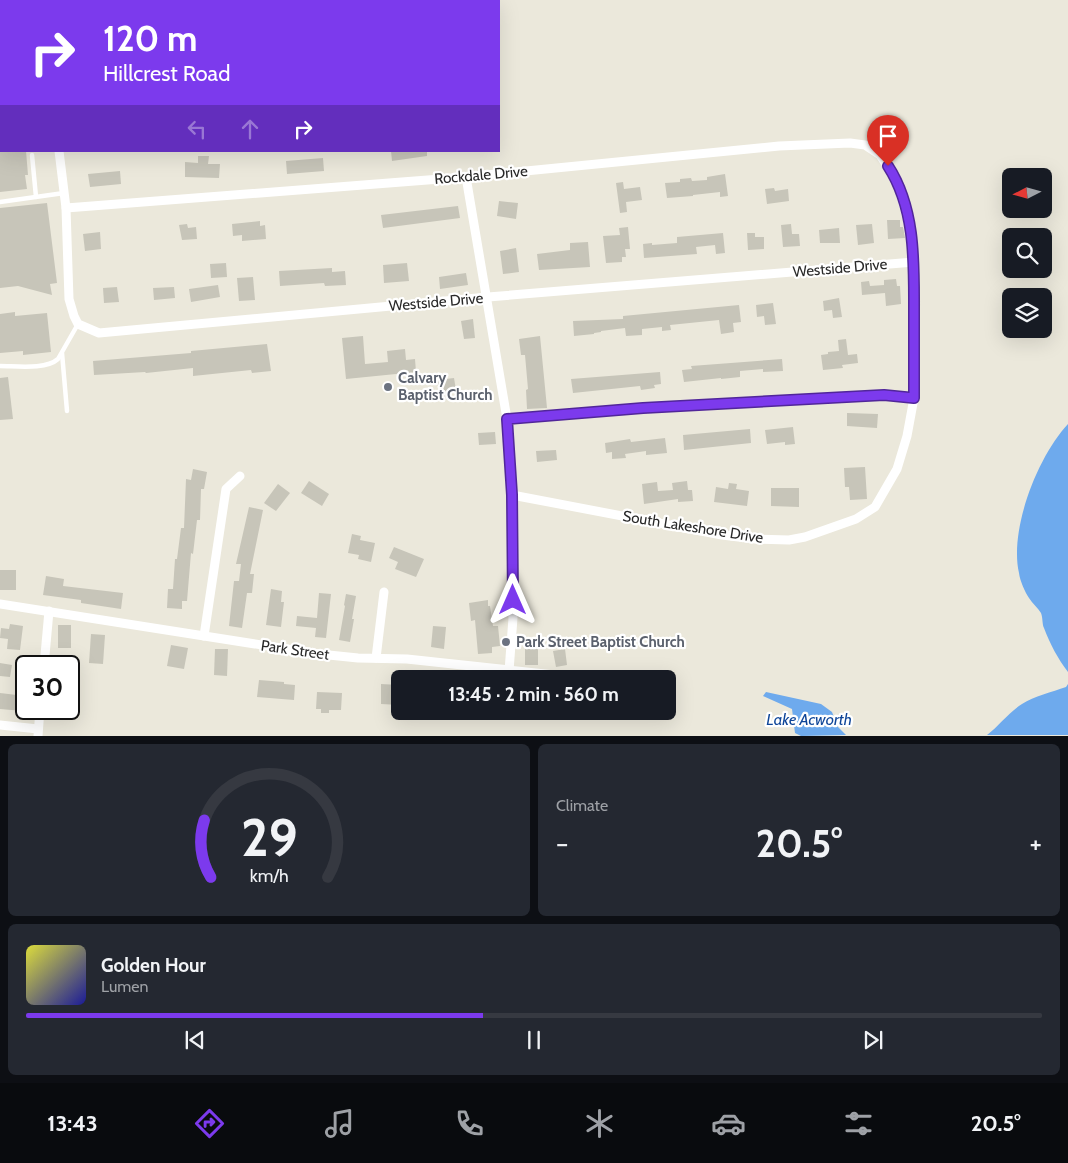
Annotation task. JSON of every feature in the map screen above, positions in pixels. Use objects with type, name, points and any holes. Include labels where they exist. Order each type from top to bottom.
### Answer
[{"type":"street","name":"Rockdale Drive","points":[[66,208],[466,177],[720,151],[833,144],[865,145],[880,154],[888,166]]},
{"type":"street","points":[[60,152],[66,208],[69,299],[78,324]]},
{"type":"street","name":"South Lakeshore Drive","points":[[512,495],[756,539],[789,540],[806,537],[856,519],[875,507],[897,469],[907,436],[914,398],[914,262],[911,233],[897,181],[888,166]]},
{"type":"street","points":[[466,177],[488,297],[507,419],[512,495],[513,618],[509,670]]},
{"type":"street","name":"Westside Drive","points":[[78,324],[99,334],[488,297],[914,262]]},
{"type":"street","points":[[507,419],[643,408],[874,395],[914,398]]},
{"type":"street","points":[[204,636],[226,488],[240,476]]},
{"type":"street","points":[[376,658],[384,592]]},
{"type":"street","name":"Park Street","points":[[0,604],[319,654],[407,659],[500,670]]},
{"type":"street","points":[[45,655],[49,611]]},
{"type":"street","points":[[0,725],[38,732]]},
{"type":"lane","points":[[32,155],[36,197]]},
{"type":"lane","points":[[0,202],[64,193]]},
{"type":"lane","points":[[0,366],[41,366],[53,363],[62,352],[78,324]]},
{"type":"lane","points":[[62,352],[67,411]]},
{"type":"water","points":[[1068,424],[1068,672],[1049,640],[1043,626],[1041,613],[1026,593],[1020,576],[1017,555],[1018,536],[1028,494],[1046,455]]},
{"type":"water","points":[[1068,684],[1068,735],[987,735],[1022,704],[1038,696],[1066,687]]},
{"type":"water","name":"Lake Acworth","points":[[766,692],[821,704],[832,712],[838,727],[846,735],[801,736],[795,733],[792,709],[763,696]]},
{"type":"building","points":[[0,152],[26,152],[28,175],[25,175],[27,189],[0,192]]},
{"type":"building","points":[[391,152],[427,152],[427,156],[392,161]]},
{"type":"building","points":[[198,156],[209,156],[208,164],[220,164],[219,178],[185,177],[185,162],[198,163]]},
{"type":"building","points":[[323,158],[324,171],[287,174],[286,161]]},
{"type":"building","points":[[120,171],[121,184],[90,187],[88,174]]},
{"type":"building","points":[[725,174],[728,196],[720,197],[720,192],[667,198],[665,183],[680,182],[680,179],[691,178],[692,181],[707,180],[707,177]]},
{"type":"building","points":[[623,182],[624,189],[640,187],[642,200],[626,202],[627,212],[620,213],[616,183]]},
{"type":"building","points":[[774,188],[775,191],[788,189],[789,201],[767,204],[765,189]]},
{"type":"building","points":[[499,201],[518,203],[516,219],[497,216]]},
{"type":"building","points":[[47,203],[57,283],[50,284],[52,295],[18,286],[0,288],[0,208]]},
{"type":"building","points":[[458,206],[460,218],[383,228],[381,215]]},
{"type":"building","points":[[887,220],[900,220],[900,227],[903,227],[905,238],[888,239]]},
{"type":"building","points":[[260,221],[260,226],[265,225],[266,239],[242,241],[242,235],[233,236],[232,224]]},
{"type":"building","points":[[187,224],[188,228],[196,227],[197,239],[182,240],[179,225]]},
{"type":"building","points":[[791,224],[792,234],[799,234],[800,246],[783,247],[781,225]]},
{"type":"building","points":[[872,224],[874,243],[858,245],[856,225]]},
{"type":"building","points":[[628,227],[630,249],[625,249],[626,257],[622,257],[622,262],[606,263],[603,236],[620,235],[619,228]]},
{"type":"building","points":[[839,228],[840,243],[820,243],[819,230]]},
{"type":"building","points":[[100,232],[101,249],[85,251],[83,234]]},
{"type":"building","points":[[723,233],[725,253],[716,254],[715,245],[696,247],[697,254],[644,258],[643,244],[677,243],[677,237]]},
{"type":"building","points":[[747,233],[755,233],[755,237],[764,237],[764,249],[748,250]]},
{"type":"building","points":[[588,242],[590,267],[539,270],[537,254],[570,250],[570,243]]},
{"type":"building","points":[[516,248],[519,272],[503,274],[500,251]]},
{"type":"building","points":[[226,263],[227,277],[211,278],[210,264]]},
{"type":"building","points":[[407,263],[409,281],[384,283],[383,265]]},
{"type":"building","points":[[332,268],[332,272],[345,271],[346,285],[325,286],[324,283],[280,286],[279,271]]},
{"type":"building","points":[[466,273],[468,285],[440,289],[439,277]]},
{"type":"building","points":[[253,277],[255,300],[239,301],[237,278]]},
{"type":"building","points":[[896,279],[897,286],[900,286],[901,304],[886,306],[885,293],[862,295],[861,282],[869,281],[870,286],[884,285],[884,280]]},
{"type":"building","points":[[218,285],[220,297],[191,302],[189,289]]},
{"type":"building","points":[[117,287],[119,302],[104,303],[103,288]]},
{"type":"building","points":[[174,287],[175,298],[154,300],[153,288]]},
{"type":"building","points":[[839,298],[842,317],[833,318],[832,310],[824,311],[823,301]]},
{"type":"building","points":[[773,303],[776,324],[765,325],[764,316],[757,317],[756,305]]},
{"type":"building","points":[[739,305],[741,322],[733,323],[734,332],[721,334],[719,320],[670,325],[671,330],[662,331],[662,327],[642,329],[642,335],[626,336],[625,328],[574,336],[573,321],[623,319],[623,316]]},
{"type":"building","points":[[15,312],[15,316],[47,313],[51,352],[23,355],[23,351],[0,353],[0,314]]},
{"type":"building","points":[[473,319],[475,338],[464,339],[461,321]]},
{"type":"building","points":[[363,336],[365,364],[388,362],[387,351],[405,349],[406,360],[415,359],[416,372],[346,379],[342,338]]},
{"type":"building","points":[[540,336],[547,408],[527,409],[526,390],[528,389],[525,355],[521,355],[519,339]]},
{"type":"building","points":[[846,339],[848,355],[857,354],[858,363],[842,365],[843,368],[823,370],[821,355],[839,351],[838,340]]},
{"type":"building","points":[[267,344],[271,371],[252,373],[251,370],[193,376],[193,368],[146,373],[94,375],[93,361],[191,353],[191,351]]},
{"type":"building","points":[[782,359],[783,371],[763,372],[763,369],[740,371],[740,377],[684,382],[682,370],[692,369],[691,366]]},
{"type":"building","points":[[660,372],[661,384],[654,385],[655,388],[641,390],[640,386],[573,393],[571,379]]},
{"type":"building","points":[[8,377],[13,419],[0,420],[0,378]]},
{"type":"building","points":[[454,378],[456,390],[439,392],[437,380]]},
{"type":"building","points":[[847,413],[878,414],[877,428],[847,426]]},
{"type":"building","points":[[793,427],[795,444],[785,445],[785,442],[767,444],[765,430]]},
{"type":"building","points":[[750,429],[751,443],[684,450],[683,435]]},
{"type":"building","points":[[495,432],[496,444],[479,445],[478,433]]},
{"type":"building","points":[[665,438],[667,453],[646,455],[646,451],[625,454],[626,458],[612,459],[612,452],[606,453],[605,443],[630,439],[631,442]]},
{"type":"building","points":[[556,450],[557,460],[537,462],[536,451]]},
{"type":"building","points":[[865,467],[867,499],[850,500],[849,487],[845,487],[844,468]]},
{"type":"building","points":[[193,469],[207,472],[204,489],[201,489],[200,520],[197,520],[193,554],[191,553],[187,601],[182,601],[182,609],[167,608],[168,589],[173,589],[175,559],[177,559],[181,528],[184,528],[186,479],[191,480]]},
{"type":"building","points":[[309,481],[329,494],[322,506],[301,493]]},
{"type":"building","points":[[687,481],[688,490],[692,490],[693,501],[678,502],[678,499],[644,504],[642,484],[657,482],[658,491],[673,490],[672,483]]},
{"type":"building","points":[[729,483],[737,484],[736,489],[749,491],[747,506],[714,502],[716,487],[728,489]]},
{"type":"building","points":[[278,484],[290,493],[276,511],[264,503]]},
{"type":"building","points":[[771,488],[799,488],[799,507],[771,506]]},
{"type":"building","points":[[249,507],[263,510],[250,574],[254,574],[252,593],[247,593],[242,628],[229,626],[234,581],[239,581],[241,564],[236,564]]},
{"type":"building","points":[[352,534],[361,536],[360,540],[375,543],[371,562],[358,559],[359,555],[348,553]]},
{"type":"building","points":[[394,547],[424,559],[416,577],[395,569],[398,562],[389,558]]},
{"type":"building","points":[[0,570],[16,570],[16,590],[0,590]]},
{"type":"building","points":[[46,576],[64,579],[63,586],[123,593],[121,609],[81,603],[81,600],[43,595]]},
{"type":"building","points":[[271,589],[282,591],[281,602],[284,602],[281,627],[266,625]]},
{"type":"building","points":[[319,593],[331,594],[326,638],[315,637],[316,628],[296,626],[297,616],[317,618]]},
{"type":"building","points":[[346,594],[356,596],[350,642],[339,640]]},
{"type":"building","points":[[488,600],[493,626],[498,626],[500,646],[492,647],[492,653],[478,654],[475,620],[471,621],[469,603]]},
{"type":"building","points":[[10,624],[23,626],[20,650],[7,649],[8,639],[0,638],[1,628],[9,629]]},
{"type":"building","points":[[58,625],[71,625],[71,648],[58,648]]},
{"type":"building","points":[[433,626],[446,627],[444,649],[431,647]]},
{"type":"building","points":[[91,634],[105,635],[103,664],[89,663]]},
{"type":"building","points":[[525,644],[538,644],[538,665],[525,665]]},
{"type":"building","points":[[171,645],[188,648],[184,669],[167,666]]},
{"type":"building","points":[[215,649],[228,649],[227,676],[214,675]]},
{"type":"building","points":[[565,649],[567,665],[556,667],[553,651]]},
{"type":"building","points":[[0,663],[12,665],[10,677],[0,676]]},
{"type":"building","points":[[259,680],[295,685],[294,700],[257,697]]},
{"type":"building","points":[[381,684],[391,685],[391,705],[381,704]]},
{"type":"building","points":[[317,692],[342,693],[341,710],[329,710],[329,713],[321,713],[321,709],[316,709]]},
{"type":"building","points":[[0,693],[15,695],[15,710],[0,709]]},
{"type":"place","name":"Calvary Baptist Church","points":[[388,387]]},
{"type":"place","name":"Park Street Baptist Church","points":[[506,642]]},
{"type":"route","points":[[513,600],[512,495],[507,419],[643,408],[884,395],[914,398],[914,262],[911,233],[897,181],[888,166]]}]
